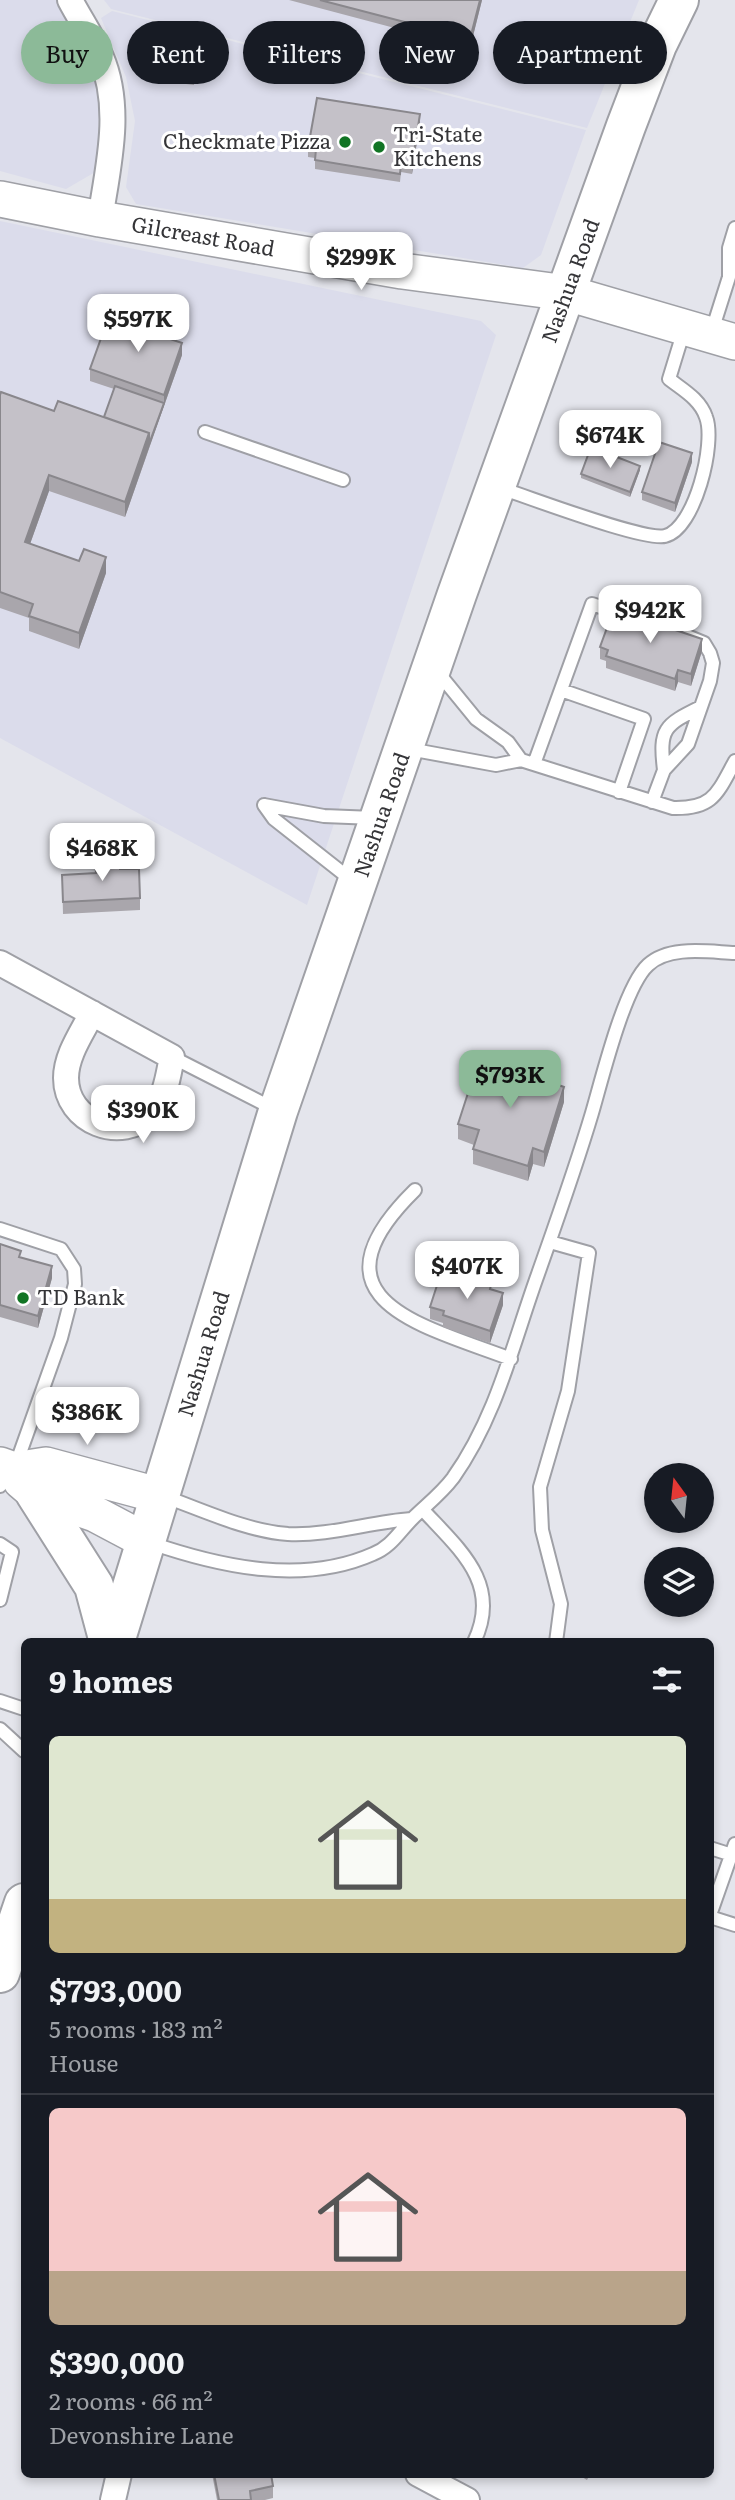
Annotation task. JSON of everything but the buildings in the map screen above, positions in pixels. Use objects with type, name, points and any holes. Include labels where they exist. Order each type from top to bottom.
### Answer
[{"type":"main road","name":"Nashua Road","points":[[117,1638],[278,1111],[433,666],[648,68],[679,0]]},
{"type":"main road","points":[[12,1478],[94,1586],[107,1638]]},
{"type":"main road","points":[[0,1973],[21,1912]]},
{"type":"street","points":[[70,0],[101,58],[109,85],[112,129],[100,219]]},
{"type":"street","name":"Gilcreast Road","points":[[0,199],[402,271],[567,293],[710,334]]},
{"type":"street","points":[[0,963],[92,1013],[172,1057],[160,1102],[146,1118],[114,1128],[93,1122],[84,1116],[71,1099],[66,1078],[71,1057],[92,1013]]},
{"type":"street","points":[[12,1478],[46,1465],[161,1496]]},
{"type":"street","points":[[12,1478],[95,1514],[146,1541]]},
{"type":"street","points":[[113,2500],[118,2478]]},
{"type":"street","points":[[426,2478],[467,2500]]},
{"type":"lane","points":[[497,487],[636,533],[667,536],[676,530],[687,516],[709,458],[711,435],[706,415],[695,398],[669,379],[710,334],[732,278],[729,248],[735,228]]},
{"type":"lane","points":[[205,432],[343,480]]},
{"type":"lane","points":[[527,762],[561,690],[592,604],[643,621]]},
{"type":"lane","points":[[652,802],[664,770],[688,744],[710,681],[713,663],[704,643],[669,630]]},
{"type":"lane","points":[[433,666],[476,719],[508,742],[527,762]]},
{"type":"lane","points":[[561,690],[644,719],[619,792]]},
{"type":"lane","points":[[664,770],[662,738],[666,728],[701,707]]},
{"type":"lane","points":[[406,748],[496,765],[527,762],[673,808],[695,809],[715,796],[735,761]]},
{"type":"lane","points":[[358,885],[274,819],[264,805],[324,816],[381,818]]},
{"type":"lane","points":[[146,1541],[220,1563],[256,1569],[295,1570],[340,1565],[375,1554],[397,1538],[411,1519],[423,1510],[459,1468],[489,1415],[511,1359],[608,1059],[637,980],[648,965],[660,957],[679,953],[735,953]]},
{"type":"lane","points":[[172,1057],[278,1111]]},
{"type":"lane","points":[[415,1190],[394,1211],[373,1247],[369,1266],[372,1284],[381,1298],[410,1321],[511,1359]]},
{"type":"lane","points":[[0,1230],[61,1249],[69,1258],[75,1284],[61,1338],[12,1478]]},
{"type":"lane","points":[[550,1242],[589,1253],[568,1391],[540,1487],[542,1530],[561,1604],[557,1638]]},
{"type":"lane","points":[[161,1496],[260,1529],[287,1534],[321,1533],[411,1519]]},
{"type":"lane","points":[[423,1510],[464,1555],[480,1580],[484,1613],[476,1638]]},
{"type":"lane","points":[[0,1544],[12,1552],[13,1560],[0,1600]]},
{"type":"lane","points":[[0,1701],[21,1708]]},
{"type":"lane","points":[[0,1730],[21,1748]]},
{"type":"lane","points":[[714,1848],[733,1850],[714,1905]]},
{"type":"lane","points":[[714,1917],[735,1925]]},
{"type":"shaded area","points":[[0,0],[68,0],[75,21],[21,21],[21,84],[98,84],[100,90],[97,171],[66,189],[0,171]]},
{"type":"shaded area","points":[[104,0],[639,0],[630,21],[493,21],[493,84],[605,84],[587,128],[411,84],[479,84],[479,21],[379,21],[379,76],[365,72],[365,21],[243,21],[243,42],[229,38],[229,21],[159,21],[111,9]]},
{"type":"shaded area","points":[[112,11],[152,21],[127,21],[127,82],[113,46],[113,21],[102,21],[101,18]]},
{"type":"shaded area","points":[[229,40],[243,44],[243,84],[365,84],[365,75],[379,78],[379,84],[403,84],[586,130],[541,255],[523,268],[136,204],[126,187],[135,121],[127,84],[229,84]]},
{"type":"shaded area","points":[[0,221],[481,321],[496,335],[307,905],[0,738]]},
{"type":"place","name":"Checkmate Pizza","points":[[345,142]]},
{"type":"place","name":"Tri-State Kitchens","points":[[379,147]]},
{"type":"place","name":"TD Bank","points":[[23,1298]]}]
